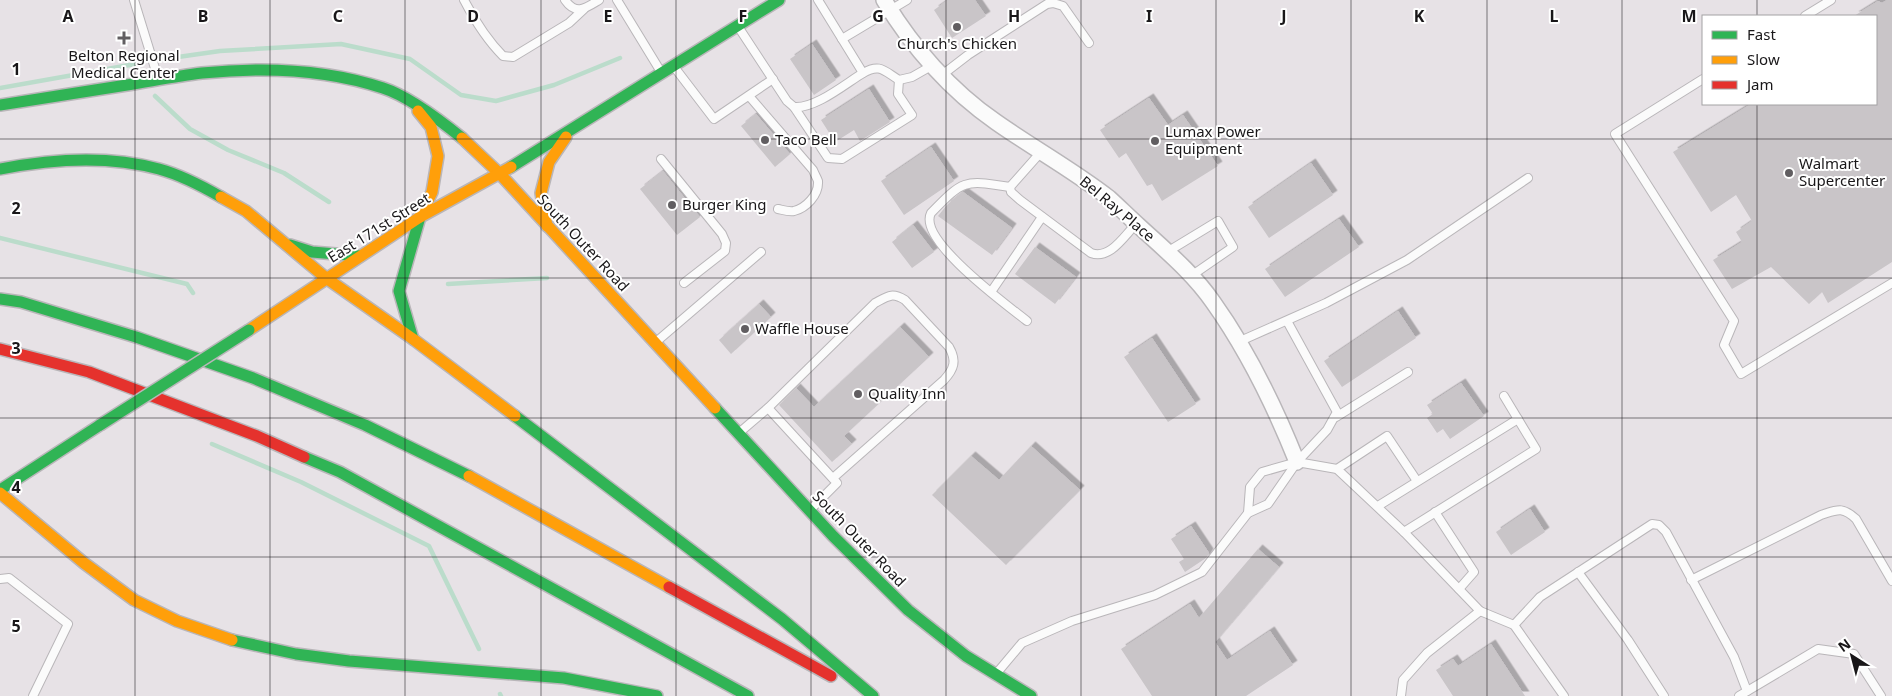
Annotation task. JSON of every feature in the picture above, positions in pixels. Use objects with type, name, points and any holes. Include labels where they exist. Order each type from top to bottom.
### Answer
[{"type":"main road","name":"East 171st Street","points":[[0,491],[420,218],[500,174],[779,0]]},
{"type":"main road","name":"South Outer Road","points":[[0,106],[158,80],[234,71],[272,70],[310,73],[347,79],[384,88],[412,103],[444,123],[473,147],[500,174],[833,536],[911,613],[955,649],[995,676],[1031,696]]},
{"type":"main road","points":[[412,103],[431,127],[438,156],[432,192],[420,218],[399,291],[413,339]]},
{"type":"main road","points":[[547,226],[541,193],[549,162],[570,131]]},
{"type":"main road","points":[[0,169],[50,162],[112,160],[159,169],[200,185],[246,211],[326,278],[413,339],[782,620],[873,696]]},
{"type":"main road","points":[[286,244],[312,252],[360,256]]},
{"type":"main road","points":[[0,299],[20,302],[154,344],[253,378],[365,425],[465,474],[867,696]]},
{"type":"main road","points":[[0,349],[89,372],[257,436],[340,472],[748,696]]},
{"type":"main road","points":[[0,491],[84,564],[134,600],[176,621],[234,641],[296,654],[349,661],[564,678],[657,696]]},
{"type":"street","name":"Bel Ray Place","points":[[887,5],[912,40],[937,70],[966,98],[994,121],[1110,199],[1191,276],[1212,301],[1238,342],[1278,414],[1297,462]]},
{"type":"lane","points":[[135,0],[158,80]]},
{"type":"lane","points":[[464,0],[477,25],[491,44],[503,56],[512,57],[569,23],[584,9],[599,0]]},
{"type":"lane","points":[[565,0],[569,6],[584,9]]},
{"type":"lane","points":[[618,0],[662,74]]},
{"type":"lane","points":[[818,0],[863,73]]},
{"type":"lane","points":[[842,39],[887,5],[907,0]]},
{"type":"lane","points":[[1807,15],[1831,0]]},
{"type":"lane","points":[[794,107],[802,108],[812,104],[872,67],[879,68],[899,80],[937,70],[1047,4],[1053,3],[1062,6],[1089,43]]},
{"type":"lane","points":[[738,26],[828,158],[842,159],[912,115],[898,94],[899,80]]},
{"type":"lane","points":[[674,67],[714,119],[773,79]]},
{"type":"lane","points":[[1702,80],[1616,134],[1734,321],[1724,345],[1741,374],[1892,283]]},
{"type":"lane","points":[[749,96],[812,170],[818,181],[816,192],[802,208],[792,212],[778,208]]},
{"type":"lane","points":[[1041,152],[1010,187],[1010,192],[1042,217],[1091,253],[1101,255],[1109,252],[1136,224]]},
{"type":"lane","points":[[661,159],[722,234],[726,243],[725,251],[684,284]]},
{"type":"lane","points":[[1238,342],[1326,303],[1407,260],[1528,178]]},
{"type":"lane","points":[[1010,187],[974,182],[959,186],[929,215],[930,227],[934,237],[969,275],[1027,321]]},
{"type":"lane","points":[[991,292],[1042,217]]},
{"type":"lane","points":[[1167,252],[1218,222],[1233,247],[1191,276]]},
{"type":"lane","points":[[655,343],[761,252]]},
{"type":"lane","points":[[739,434],[768,408],[875,302],[888,295],[897,295],[905,300],[950,347],[955,362],[951,372],[944,380],[832,478]]},
{"type":"lane","points":[[1287,321],[1336,409],[1336,417]]},
{"type":"lane","points":[[995,676],[1022,644],[1072,622],[1155,595],[1202,572],[1248,513],[1268,504],[1297,462],[1336,417],[1408,372]]},
{"type":"lane","points":[[1404,532],[1536,449],[1504,396]]},
{"type":"lane","points":[[768,408],[838,483],[809,510]]},
{"type":"lane","points":[[1378,506],[1518,419]]},
{"type":"lane","points":[[1337,469],[1388,436],[1417,481]]},
{"type":"lane","points":[[1248,513],[1250,487],[1262,472],[1297,462],[1337,469],[1378,506],[1480,611],[1514,625],[1564,696]]},
{"type":"lane","points":[[1691,580],[1820,515],[1842,509],[1856,519],[1892,581]]},
{"type":"lane","points":[[1435,512],[1474,572],[1459,589]]},
{"type":"lane","points":[[1514,625],[1538,599],[1652,524],[1659,525],[1666,532],[1734,657],[1747,691]]},
{"type":"lane","points":[[1578,572],[1628,640],[1664,696]]},
{"type":"lane","points":[[0,579],[9,578],[68,624],[33,696]]},
{"type":"lane","points":[[1400,696],[1403,680],[1427,653],[1480,611]]},
{"type":"lane","points":[[1739,696],[1818,649],[1854,654],[1881,696]]},
{"type":"building","name":"Church's Chicken","points":[[948,0],[975,0],[986,16],[952,38],[934,10]]},
{"type":"building","name":"Walmart Supercenter","points":[[1892,0],[1892,262],[1828,303],[1822,292],[1809,304],[1771,267],[1732,289],[1713,260],[1742,242],[1736,232],[1752,221],[1736,195],[1711,212],[1673,152],[1749,105],[1877,105],[1877,15],[1856,15],[1878,1],[1882,3]]},
{"type":"building","points":[[812,44],[836,80],[814,95],[790,59]]},
{"type":"building","points":[[869,89],[890,122],[860,141],[854,130],[835,142],[821,120]]},
{"type":"building","name":"Lumax Power Equipment","points":[[1149,98],[1168,125],[1183,115],[1218,166],[1162,201],[1152,184],[1147,186],[1126,153],[1119,158],[1100,130]]},
{"type":"building","name":"Taco Bell","points":[[756,114],[790,154],[775,167],[741,126]]},
{"type":"building","points":[[931,147],[954,181],[904,215],[881,181]]},
{"type":"building","points":[[1311,163],[1333,195],[1269,238],[1248,207]]},
{"type":"building","points":[[663,171],[700,217],[677,235],[640,189]]},
{"type":"building","points":[[963,192],[1012,228],[992,255],[938,216],[947,205]]},
{"type":"building","points":[[1339,219],[1359,247],[1285,297],[1265,269]]},
{"type":"building","points":[[913,225],[934,252],[912,268],[892,242]]},
{"type":"building","points":[[1035,247],[1076,277],[1055,304],[1015,274]]},
{"type":"building","name":"Waffle House","points":[[759,304],[771,317],[731,354],[719,340]]},
{"type":"building","points":[[1398,311],[1416,338],[1342,387],[1324,361]]},
{"type":"building","name":"Quality Inn","points":[[900,327],[929,357],[844,436],[852,444],[832,462],[779,405],[796,388],[814,407]]},
{"type":"building","points":[[1152,338],[1196,404],[1168,422],[1124,357]]},
{"type":"building","points":[[1461,383],[1484,416],[1450,439],[1443,429],[1437,433],[1427,418],[1433,414],[1427,405]]},
{"type":"building","points":[[1031,446],[1080,490],[1006,565],[932,495],[971,456],[999,480]]},
{"type":"building","points":[[1530,509],[1545,532],[1511,555],[1496,532]]},
{"type":"building","points":[[1191,526],[1209,553],[1206,558],[1185,572],[1179,562],[1184,559],[1171,539]]},
{"type":"building","points":[[1258,549],[1279,567],[1215,642],[1227,660],[1270,631],[1293,665],[1246,696],[1152,696],[1121,649],[1190,604],[1199,618]]},
{"type":"building","points":[[1491,644],[1525,696],[1453,696],[1436,670],[1453,659],[1458,666]]},
{"type":"waterway","points":[[164,59],[220,51],[341,44],[410,59],[461,95],[496,101],[554,85],[620,58]]},
{"type":"waterway","points":[[0,88],[141,63]]},
{"type":"waterway","points":[[155,96],[190,129],[228,150],[284,173],[329,202]]},
{"type":"waterway","points":[[0,238],[187,284],[193,293]]},
{"type":"waterway","points":[[448,284],[547,278]]},
{"type":"waterway","points":[[212,444],[301,482],[429,546],[479,649]]},
{"type":"traffic: fast","points":[[511,167],[779,0]]},
{"type":"traffic: fast","points":[[0,105],[202,73],[247,70],[293,71],[339,77],[383,88],[403,97],[424,110],[462,138]]},
{"type":"traffic: fast","points":[[0,169],[59,161],[100,160],[120,162],[167,171],[221,197]]},
{"type":"traffic: fast","points":[[413,339],[399,291],[420,217]]},
{"type":"traffic: fast","points":[[290,245],[312,252],[360,256]]},
{"type":"traffic: fast","points":[[0,299],[21,302],[136,337],[253,378],[365,425],[469,476]]},
{"type":"traffic: fast","points":[[100,425],[249,330]]},
{"type":"traffic: fast","points":[[715,408],[833,536],[908,610],[966,656],[1031,696]]},
{"type":"traffic: fast","points":[[515,416],[782,619],[873,696]]},
{"type":"traffic: fast","points":[[0,490],[100,425]]},
{"type":"traffic: fast","points":[[304,457],[340,472],[748,696]]},
{"type":"traffic: fast","points":[[232,640],[296,654],[349,661],[564,678],[657,696]]},
{"type":"traffic: slow","points":[[418,111],[431,127],[438,156],[432,192],[420,217]]},
{"type":"traffic: slow","points":[[547,226],[541,193],[549,162],[566,137]]},
{"type":"traffic: slow","points":[[462,138],[500,174],[715,408]]},
{"type":"traffic: slow","points":[[249,330],[420,217],[511,167]]},
{"type":"traffic: slow","points":[[221,197],[246,211],[326,278],[413,339],[515,416]]},
{"type":"traffic: slow","points":[[469,476],[669,587]]},
{"type":"traffic: slow","points":[[0,493],[84,563],[134,600],[177,621],[232,640]]},
{"type":"traffic: jam","points":[[0,349],[89,372],[257,436],[304,457]]},
{"type":"traffic: jam","points":[[669,587],[831,676]]},
{"type":"place","name":"Church's Chicken","points":[[957,27]]},
{"type":"place","name":"Belton Regional Medical Center","points":[[124,38]]},
{"type":"place","name":"Taco Bell","points":[[765,140]]},
{"type":"place","name":"Lumax Power Equipment","points":[[1155,141]]},
{"type":"place","name":"Walmart Supercenter","points":[[1789,173]]},
{"type":"place","name":"Burger King","points":[[672,205]]},
{"type":"place","name":"Waffle House","points":[[745,329]]},
{"type":"place","name":"Quality Inn","points":[[858,394]]}]
